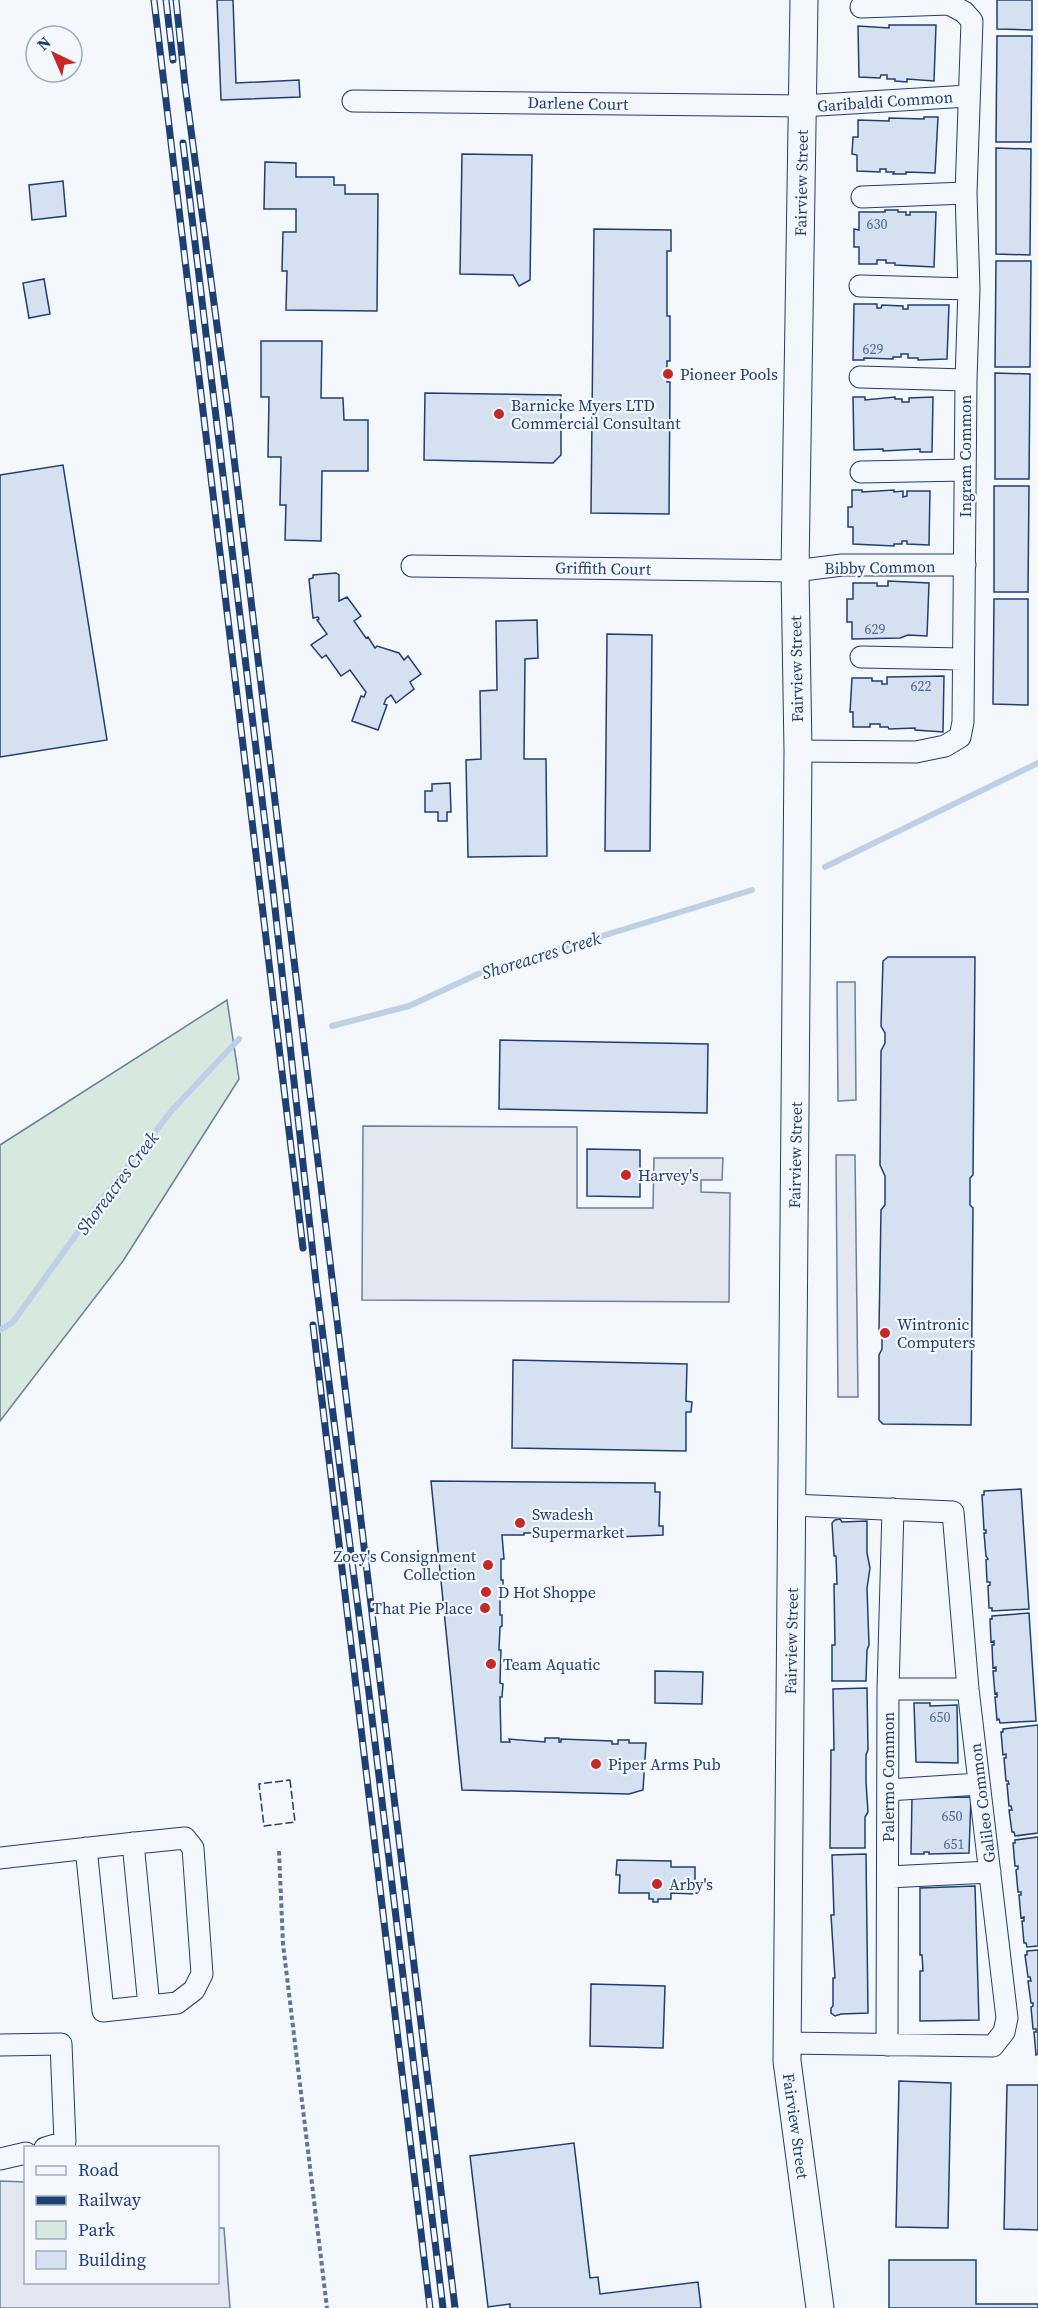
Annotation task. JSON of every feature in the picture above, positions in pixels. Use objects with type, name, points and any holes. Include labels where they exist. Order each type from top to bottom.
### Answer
[{"type":"main road","name":"Fairview Street","points":[[804,0],[795,571],[798,751],[787,2061],[820,2308]]},
{"type":"street","name":"Ingram Common","points":[[798,751],[886,753],[926,751],[945,746],[960,737],[963,722],[969,289],[966,193],[972,21],[964,12],[949,4],[861,7]]},
{"type":"street","name":"Garibaldi Common","points":[[802,106],[968,96]]},
{"type":"street","name":"Darlene Court","points":[[353,101],[802,106]]},
{"type":"street","points":[[862,197],[966,193]]},
{"type":"street","points":[[860,286],[969,289]]},
{"type":"street","points":[[860,377],[966,380]]},
{"type":"street","points":[[861,472],[965,470]]},
{"type":"street","name":"Bibby Common","points":[[795,571],[842,565],[965,566]]},
{"type":"street","name":"Griffith Court","points":[[412,566],[795,571]]},
{"type":"street","points":[[861,657],[963,659]]},
{"type":"street","name":"Galileo Common","points":[[787,2043],[993,2046],[1004,2032],[1007,2018],[969,1689],[953,1512],[792,1505]]},
{"type":"street","name":"Palermo Common","points":[[887,2045],[888,1689],[893,1509]]},
{"type":"street","points":[[888,1689],[969,1689]]},
{"type":"street","points":[[888,1790],[980,1784]]},
{"type":"street","points":[[0,1858],[86,1848],[185,1838],[193,1848],[202,1974],[194,1990],[177,2003],[103,2011],[86,1848]]},
{"type":"street","points":[[134,1843],[149,2006]]},
{"type":"street","points":[[888,1877],[990,1872]]},
{"type":"street","points":[[0,2045],[62,2044],[65,2142],[52,2146]]},
{"type":"street","points":[[0,2159],[24,2153]]},
{"type":"path","points":[[279,1851],[282,1944],[327,2308]]},
{"type":"green space","points":[[227,1000],[239,1079],[123,1261],[0,1421],[0,1145]]},
{"type":"shaded area","points":[[837,982],[855,982],[856,1100],[838,1101]]},
{"type":"shaded area","points":[[363,1126],[577,1127],[577,1208],[653,1208],[654,1158],[723,1158],[722,1180],[701,1180],[701,1192],[730,1193],[729,1302],[362,1300]]},
{"type":"shaded area","points":[[836,1155],[855,1155],[858,1397],[838,1397]]},
{"type":"shaded area","points":[[0,2181],[24,2182],[24,2284],[219,2284],[219,2228],[224,2228],[230,2308],[0,2308]]},
{"type":"building","points":[[217,0],[233,0],[236,83],[299,80],[300,97],[221,100]]},
{"type":"building","points":[[997,0],[1032,0],[1032,30],[997,29]]},
{"type":"building","points":[[889,25],[936,25],[934,81],[907,79],[907,82],[895,81],[895,79],[887,79],[887,75],[881,75],[880,78],[859,77],[858,26],[889,28]]},
{"type":"building","points":[[997,36],[1032,36],[1031,142],[996,142]]},
{"type":"building","points":[[924,117],[938,117],[935,173],[893,174],[894,172],[886,172],[886,169],[880,169],[880,172],[857,171],[857,155],[852,154],[853,137],[858,137],[858,120],[889,121],[889,118],[924,119]]},
{"type":"building","points":[[996,148],[1031,149],[1030,255],[996,254]]},
{"type":"building","points":[[462,154],[532,155],[530,280],[519,286],[513,275],[460,274]]},
{"type":"building","points":[[265,162],[296,163],[296,177],[334,177],[334,185],[345,185],[345,194],[378,194],[377,311],[286,310],[287,271],[282,271],[283,232],[296,232],[296,209],[264,209]]},
{"type":"building","points":[[63,181],[66,216],[32,220],[29,185]]},
{"type":"building","points":[[885,210],[898,210],[898,212],[906,212],[906,215],[910,215],[910,212],[936,212],[934,267],[895,265],[895,263],[886,263],[886,260],[877,260],[877,264],[859,264],[859,247],[854,247],[854,229],[859,230],[859,212],[885,212]]},
{"type":"building","points":[[594,229],[671,230],[671,251],[667,251],[667,316],[670,316],[670,361],[667,361],[667,382],[670,382],[669,514],[591,513]]},
{"type":"building","points":[[996,261],[1031,261],[1030,367],[995,367]]},
{"type":"building","points":[[44,279],[50,314],[29,318],[23,283]]},
{"type":"building","points":[[854,304],[877,304],[877,308],[881,308],[882,305],[903,306],[903,309],[908,309],[908,305],[949,305],[947,359],[918,360],[918,358],[908,358],[908,354],[901,354],[901,357],[893,357],[893,359],[853,360]]},
{"type":"building","points":[[261,341],[322,341],[321,398],[343,398],[344,420],[368,420],[368,471],[322,471],[321,541],[285,540],[286,505],[280,505],[281,457],[268,457],[269,397],[261,397]]},
{"type":"building","points":[[995,373],[1030,374],[1029,479],[995,479]]},
{"type":"building","points":[[425,393],[561,395],[561,455],[553,463],[424,460]]},
{"type":"building","points":[[853,397],[865,397],[865,400],[895,397],[895,399],[902,399],[902,402],[909,402],[909,398],[933,397],[932,452],[920,452],[920,449],[854,450]]},
{"type":"building","points":[[63,465],[107,740],[0,757],[0,475]]},
{"type":"building","points":[[994,486],[1029,486],[1028,592],[994,592]]},
{"type":"building","points":[[852,490],[862,490],[862,492],[903,491],[903,497],[907,496],[907,491],[930,491],[929,545],[907,544],[907,541],[894,544],[894,546],[853,544],[853,527],[848,527],[848,507],[852,507]]},
{"type":"building","points":[[336,573],[339,575],[339,601],[347,597],[361,616],[354,621],[366,638],[368,637],[375,648],[377,646],[399,653],[404,660],[408,656],[421,674],[410,682],[414,689],[396,703],[391,695],[386,699],[384,704],[387,705],[378,730],[352,721],[361,696],[364,697],[366,692],[350,670],[341,676],[326,655],[322,658],[311,645],[327,634],[317,620],[318,617],[313,618],[309,579],[313,578],[313,575]]},
{"type":"building","points":[[888,581],[929,583],[927,636],[852,639],[852,622],[847,622],[847,599],[853,599],[853,583],[877,583],[877,586],[888,586]]},
{"type":"building","points":[[994,599],[1028,599],[1028,705],[993,704]]},
{"type":"building","points":[[537,620],[538,658],[525,659],[524,759],[546,759],[547,856],[468,857],[466,760],[481,759],[480,691],[497,690],[496,621]]},
{"type":"building","points":[[607,634],[652,635],[650,851],[605,851]]},
{"type":"building","points":[[944,676],[943,732],[915,730],[915,728],[889,729],[880,727],[880,724],[870,724],[870,727],[853,727],[853,712],[850,712],[852,678],[872,678],[872,681],[882,681],[882,684],[887,684],[887,677]]},
{"type":"building","points":[[450,783],[451,812],[447,812],[447,821],[438,821],[438,812],[425,812],[425,791],[432,791],[432,784]]},
{"type":"building","points":[[888,957],[975,957],[973,1175],[970,1178],[970,1205],[973,1208],[971,1425],[883,1424],[879,1420],[879,1355],[882,1349],[882,1337],[879,1330],[881,1210],[885,1205],[885,1176],[880,1165],[881,1051],[885,1043],[885,1033],[881,1026],[883,961]]},
{"type":"building","points":[[500,1040],[708,1044],[707,1113],[499,1109]]},
{"type":"building","points":[[587,1149],[640,1150],[640,1197],[587,1196]]},
{"type":"building","points":[[513,1360],[687,1364],[686,1401],[692,1402],[691,1412],[686,1412],[686,1451],[512,1448]]},
{"type":"building","points":[[431,1481],[655,1483],[655,1492],[660,1492],[659,1526],[663,1526],[663,1535],[617,1537],[617,1535],[594,1534],[594,1537],[582,1536],[582,1534],[551,1536],[551,1533],[524,1533],[524,1535],[502,1535],[504,1559],[501,1559],[503,1592],[500,1592],[502,1626],[500,1627],[499,1650],[501,1650],[500,1683],[503,1684],[502,1697],[500,1697],[501,1742],[510,1742],[509,1739],[545,1742],[545,1738],[559,1738],[559,1742],[561,1739],[612,1741],[612,1744],[618,1744],[618,1740],[629,1740],[629,1743],[646,1743],[643,1790],[629,1794],[462,1790]]},
{"type":"building","points":[[1021,1489],[1029,1609],[992,1611],[992,1608],[989,1608],[988,1586],[990,1582],[987,1582],[986,1560],[988,1559],[982,1495],[984,1491]]},
{"type":"building","points":[[840,1519],[842,1522],[867,1521],[867,1553],[870,1568],[867,1588],[869,1645],[866,1681],[832,1681],[832,1645],[835,1645],[834,1584],[837,1584],[832,1523]]},
{"type":"building","points":[[1029,1613],[1036,1721],[1000,1723],[999,1719],[997,1720],[995,1697],[997,1693],[995,1694],[993,1671],[996,1671],[996,1667],[993,1668],[992,1645],[994,1641],[991,1642],[990,1619],[992,1616]]},
{"type":"building","points":[[655,1671],[703,1672],[702,1704],[655,1703]]},
{"type":"building","points":[[867,1688],[868,1812],[865,1817],[865,1848],[830,1848],[831,1750],[834,1750],[833,1689]]},
{"type":"building","points":[[914,1703],[930,1703],[930,1706],[957,1705],[958,1763],[916,1762]]},
{"type":"building","points":[[1038,1725],[1038,1833],[1015,1836],[1012,1832],[1009,1810],[1012,1810],[1009,1806],[1007,1784],[1009,1784],[1006,1781],[1004,1758],[1006,1754],[1003,1755],[1001,1732],[1003,1729]]},
{"type":"building","points":[[971,1797],[969,1853],[911,1854],[912,1798]]},
{"type":"building","points":[[1038,1837],[1038,1946],[1027,1947],[1024,1943],[1022,1921],[1024,1917],[1021,1918],[1019,1895],[1021,1892],[1018,1892],[1016,1870],[1018,1866],[1015,1866],[1013,1843],[1015,1840]]},
{"type":"building","points":[[866,1854],[868,2013],[835,2016],[831,2013],[833,1978],[835,1978],[831,1915],[834,1915],[832,1855]]},
{"type":"building","name":"Arby's","points":[[617,1860],[671,1861],[671,1867],[695,1867],[695,1894],[671,1893],[671,1899],[658,1899],[658,1902],[653,1902],[653,1899],[649,1899],[649,1893],[619,1893],[620,1875],[616,1875]]},
{"type":"building","points":[[975,1886],[979,2020],[920,2021],[920,1971],[923,1971],[922,1955],[920,1955],[920,1888]]},
{"type":"building","points":[[1038,1950],[1038,2054],[1036,2055],[1034,2032],[1036,2029],[1033,2029],[1031,2007],[1033,2003],[1031,2003],[1028,1981],[1031,1981],[1028,1977],[1025,1955],[1027,1951]]},
{"type":"building","points":[[591,1984],[665,1986],[663,2048],[590,2046]]},
{"type":"building","points":[[899,2081],[951,2083],[948,2228],[896,2227]]},
{"type":"building","points":[[1007,2085],[1038,2085],[1038,2230],[1004,2229]]},
{"type":"building","points":[[574,2143],[590,2278],[598,2277],[600,2294],[698,2282],[701,2308],[510,2308],[510,2304],[488,2307],[470,2156]]},
{"type":"building","points":[[889,2260],[976,2260],[976,2304],[1038,2304],[1038,2308],[889,2308]]},
{"type":"waterway","name":"Shoreacres Creek","points":[[825,867],[1038,763]]},
{"type":"waterway","name":"Shoreacres Creek","points":[[332,1026],[409,1006],[478,974],[752,890]]},
{"type":"waterway","name":"Shoreacres Creek","points":[[0,1330],[13,1322],[102,1199],[173,1109],[239,1039]]},
{"type":"railway","points":[[154,0],[303,1248]]},
{"type":"railway","points":[[166,0],[173,60]]},
{"type":"railway","points":[[176,0],[185,85],[229,416],[455,2308]]},
{"type":"railway","points":[[183,143],[273,890],[316,1282],[369,1693],[443,2308]]},
{"type":"railway","points":[[313,1325],[430,2308]]},
{"type":"fence","points":[[290,1780],[295,1822],[264,1826],[259,1784],[290,1780]]},
{"type":"place","name":"Pioneer Pools","points":[[668,374]]},
{"type":"place","name":"Barnicke Myers LTD Commercial Consultant","points":[[499,414]]},
{"type":"place","name":"Harvey's","points":[[626,1175]]},
{"type":"place","name":"Wintronic Computers","points":[[885,1333]]},
{"type":"place","name":"Swadesh Supermarket","points":[[520,1523]]},
{"type":"place","name":"Zoey's Consignment Collection","points":[[488,1565]]},
{"type":"place","name":"D Hot Shoppe","points":[[486,1592]]},
{"type":"place","name":"That Pie Place","points":[[485,1608]]},
{"type":"place","name":"Team Aquatic","points":[[491,1664]]},
{"type":"place","name":"Piper Arms Pub","points":[[596,1764]]},
{"type":"place","name":"Arby's","points":[[657,1884]]}]
